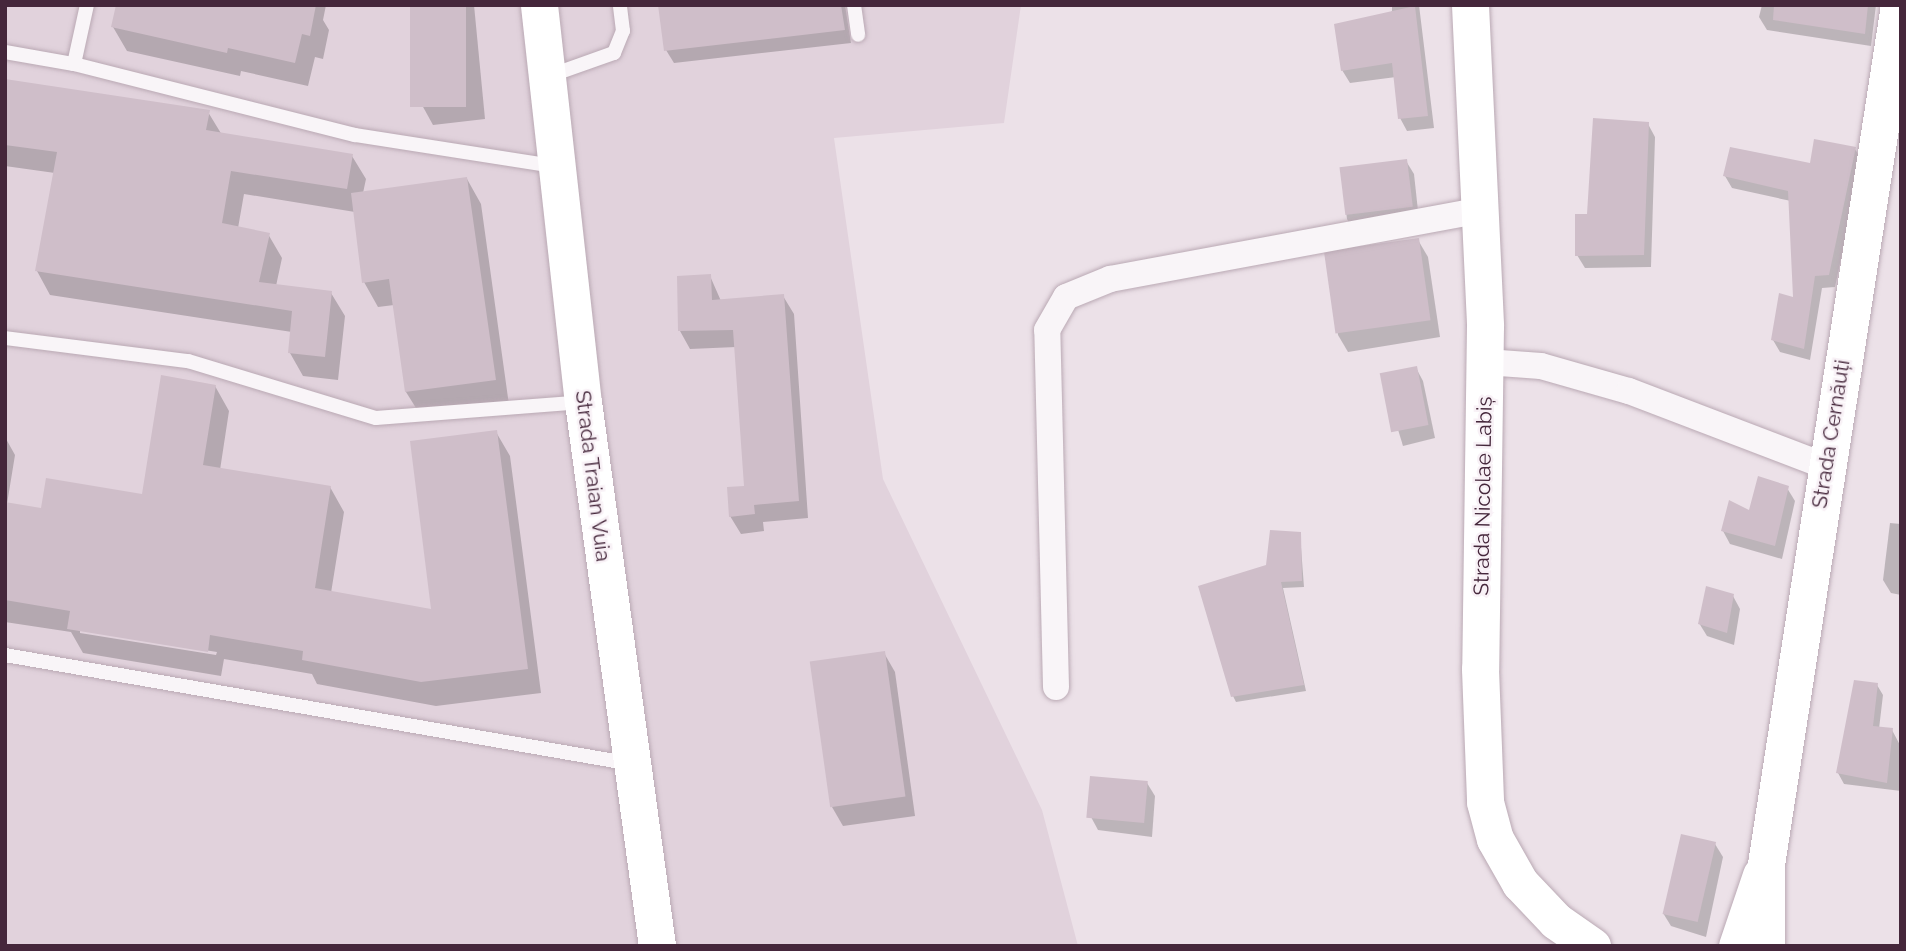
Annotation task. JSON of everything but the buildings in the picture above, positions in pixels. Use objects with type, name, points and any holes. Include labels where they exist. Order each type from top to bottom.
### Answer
[{"type":"street","name":"Strada Traian Vuia","points":[[539,5],[583,402],[657,946]]},
{"type":"street","name":"Strada Nicolae Labiș","points":[[1470,5],[1486,362],[1480,655],[1485,802],[1495,839],[1520,883],[1556,921],[1592,946]]},
{"type":"street","name":"Strada Cernăuți","points":[[1766,946],[1766,864],[1825,466],[1899,5]]},
{"type":"street","points":[[1056,687],[1047,330],[1066,297],[1110,279],[1481,210]]},
{"type":"street","points":[[1486,362],[1541,366],[1629,391],[1825,466]]},
{"type":"street","name":"Strada Cernăuți","points":[[1737,946],[1766,864]]},
{"type":"lane","points":[[74,64],[87,5]]},
{"type":"lane","points":[[548,76],[614,53],[623,31],[620,5]]},
{"type":"lane","points":[[854,5],[858,35]]},
{"type":"lane","points":[[5,52],[74,64],[355,135],[555,166]]},
{"type":"lane","points":[[5,338],[188,361],[376,418],[583,402]]},
{"type":"lane","points":[[5,655],[632,764]]},
{"type":"shaded area","points":[[5,5],[1021,5],[1004,123],[834,138],[883,479],[1042,810],[1078,946],[5,946]]}]
